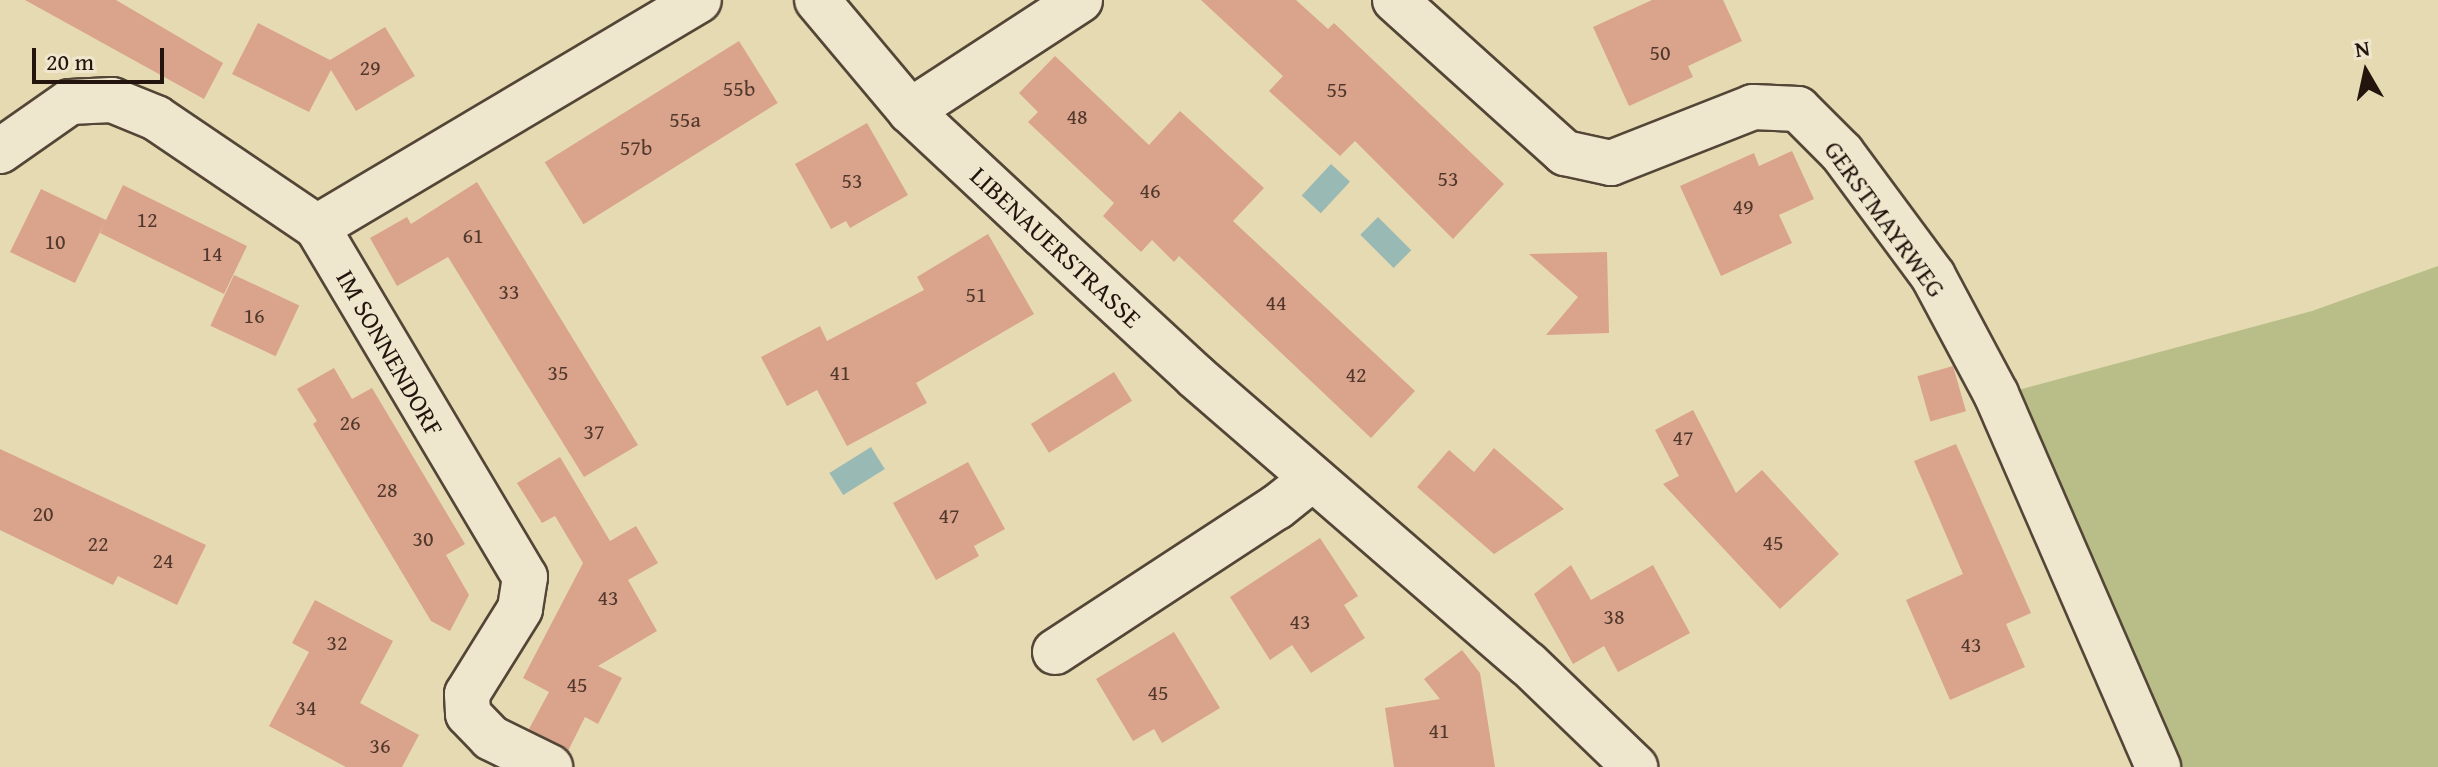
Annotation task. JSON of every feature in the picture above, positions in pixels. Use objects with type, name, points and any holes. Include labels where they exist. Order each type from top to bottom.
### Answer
[{"type":"street","points":[[317,227],[699,0]]},
{"type":"street","name":"LIBENAUERSTRASSE","points":[[817,0],[910,111],[1312,479],[1441,586],[1635,767]]},
{"type":"street","points":[[910,111],[1080,0]]},
{"type":"street","name":"GERSTMAYRWEG","points":[[1395,0],[1565,153],[1611,163],[1753,107],[1798,109],[1842,153],[1933,276],[1996,394],[2158,767]]},
{"type":"street","name":"IM SONNENDORF","points":[[0,151],[70,102],[112,100],[156,118],[317,227],[525,577],[520,609],[467,694],[468,714],[491,738],[550,767]]},
{"type":"street","points":[[1055,652],[1277,507],[1312,479]]},
{"type":"green space","points":[[2438,266],[2438,767],[2177,767],[2134,652],[2018,390],[2312,311]]},
{"type":"water","points":[[1331,164],[1350,182],[1321,213],[1302,195]]},
{"type":"water","points":[[1378,217],[1411,250],[1394,268],[1360,235]]},
{"type":"water","points":[[871,447],[885,469],[843,495],[829,473]]},
{"type":"building","points":[[25,0],[116,0],[223,63],[204,99]]},
{"type":"building","points":[[1201,0],[1296,0],[1328,29],[1334,23],[1504,184],[1453,239],[1355,141],[1340,156],[1269,91],[1283,76]]},
{"type":"building","points":[[1652,0],[1723,0],[1742,41],[1688,66],[1693,77],[1629,106],[1593,27]]},
{"type":"building","points":[[258,23],[330,60],[385,27],[415,76],[356,111],[331,70],[309,112],[232,74]]},
{"type":"building","points":[[739,41],[778,103],[583,224],[545,162]]},
{"type":"building","points":[[1055,56],[1149,145],[1180,111],[1264,188],[1233,221],[1415,391],[1371,438],[1179,256],[1174,262],[1152,240],[1141,252],[1103,216],[1114,203],[1028,122],[1038,112],[1019,93]]},
{"type":"building","points":[[867,123],[908,195],[850,228],[846,221],[831,229],[795,164]]},
{"type":"building","points":[[1792,151],[1814,199],[1779,215],[1792,243],[1721,276],[1680,186],[1754,153],[1759,166]]},
{"type":"building","points":[[477,182],[638,445],[584,477],[448,257],[397,286],[370,238],[407,217],[411,224]]},
{"type":"building","points":[[123,185],[247,246],[224,294],[100,233],[105,222],[75,283],[10,252],[41,189],[106,220]]},
{"type":"building","points":[[988,234],[1034,314],[916,383],[927,403],[847,446],[817,390],[787,406],[761,357],[820,326],[827,341],[924,290],[917,277]]},
{"type":"building","points":[[1607,252],[1609,333],[1546,335],[1578,297],[1529,254]]},
{"type":"building","points":[[234,275],[299,305],[276,356],[210,326]]},
{"type":"building","points":[[1953,366],[1966,411],[1930,421],[1917,376]]},
{"type":"building","points":[[334,368],[352,399],[372,388],[465,544],[446,555],[469,595],[450,631],[431,621],[313,424],[317,421],[297,389]]},
{"type":"building","points":[[1114,372],[1132,401],[1049,453],[1031,424]]},
{"type":"building","points":[[1693,410],[1736,493],[1762,470],[1839,554],[1780,609],[1663,484],[1679,476],[1655,430]]},
{"type":"building","points":[[1956,444],[2031,613],[2006,624],[2025,667],[1950,700],[1906,600],[1963,574],[1914,461]]},
{"type":"building","points":[[1494,448],[1564,509],[1494,554],[1417,487],[1449,450],[1474,472]]},
{"type":"building","points":[[0,449],[206,545],[177,605],[118,576],[113,585],[0,530]]},
{"type":"building","points":[[560,457],[610,541],[636,526],[658,563],[628,580],[657,631],[598,666],[622,678],[598,724],[585,717],[568,751],[529,729],[549,692],[523,678],[583,563],[555,516],[542,523],[517,483]]},
{"type":"building","points":[[968,462],[1005,529],[974,546],[979,556],[936,580],[893,503]]},
{"type":"building","points":[[1320,538],[1358,596],[1344,605],[1365,638],[1311,673],[1292,645],[1270,660],[1230,597]]},
{"type":"building","points":[[1571,565],[1591,600],[1653,565],[1690,633],[1618,672],[1604,646],[1573,664],[1534,594]]},
{"type":"building","points":[[315,600],[393,641],[360,703],[419,735],[402,767],[346,767],[269,726],[309,652],[292,643]]},
{"type":"building","points":[[1174,632],[1220,708],[1162,743],[1154,729],[1133,741],[1096,679]]},
{"type":"building","points":[[1462,650],[1480,673],[1495,767],[1394,767],[1385,708],[1440,699],[1424,679]]}]
